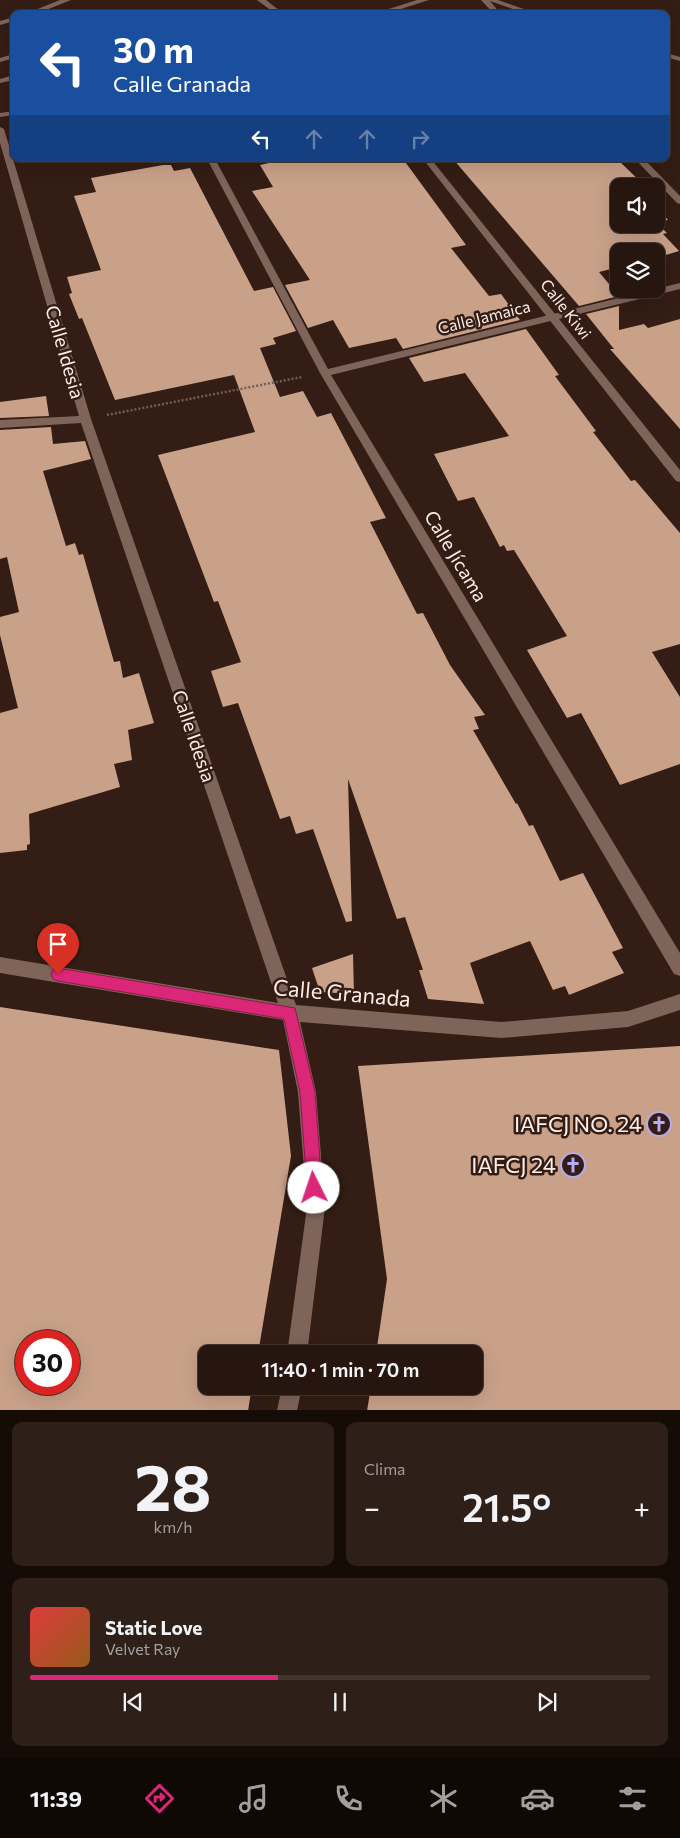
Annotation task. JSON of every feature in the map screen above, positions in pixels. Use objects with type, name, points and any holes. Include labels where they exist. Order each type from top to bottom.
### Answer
[{"type":"street","points":[[39,10],[67,0]]},
{"type":"street","points":[[261,0],[275,10]]},
{"type":"street","points":[[390,10],[424,0]]},
{"type":"street","points":[[485,0],[494,10]]},
{"type":"street","points":[[492,0],[523,10]]},
{"type":"street","name":"Calle Idesia","points":[[0,129],[85,419],[290,1013],[307,1092],[316,1207],[298,1345]]},
{"type":"street","name":"Calle Jícama","points":[[212,162],[325,373],[680,968]]},
{"type":"street","name":"Calle Kiwi","points":[[428,162],[680,478]]},
{"type":"street","points":[[642,162],[680,200]]},
{"type":"street","name":"Calle Jamaica","points":[[325,373],[680,286]]},
{"type":"street","points":[[0,424],[85,419]]},
{"type":"street","name":"Calle Granada","points":[[0,965],[290,1013],[501,1030],[628,1019],[680,1002]]},
{"type":"street","points":[[287,1410],[290,1395]]},
{"type":"path","points":[[85,419],[325,373]]},
{"type":"building","points":[[405,162],[466,245],[451,248],[489,296],[501,294],[520,320],[403,349],[396,338],[349,348],[333,320],[308,328],[285,285],[310,280],[252,191],[273,187],[260,165],[269,163]]},
{"type":"building","points":[[456,162],[620,162],[637,178],[610,178],[610,233],[665,233],[665,231],[667,233],[663,234],[679,251],[665,255],[665,243],[610,243],[610,269],[599,272],[610,285],[611,298],[579,306]]},
{"type":"building","points":[[171,165],[174,171],[190,168],[254,291],[273,287],[296,331],[273,338],[276,344],[260,348],[280,397],[303,391],[317,417],[331,413],[386,518],[370,522],[417,614],[423,613],[450,665],[485,715],[474,717],[479,729],[473,730],[529,826],[533,825],[560,881],[583,873],[623,948],[612,952],[624,973],[569,995],[565,986],[553,990],[530,941],[470,963],[484,1004],[428,999],[419,970],[423,970],[405,917],[397,919],[348,779],[352,921],[346,922],[313,829],[296,834],[290,816],[280,819],[238,703],[223,707],[211,671],[241,662],[218,601],[214,602],[158,455],[255,432],[234,375],[115,400],[82,318],[79,319],[69,294],[72,293],[67,277],[101,270],[74,196],[96,192],[91,178]]},
{"type":"building","points":[[619,306],[619,330],[644,324],[648,328],[680,319],[680,429],[610,349],[614,349],[586,314]]},
{"type":"building","points":[[526,329],[559,375],[555,376],[596,431],[593,432],[631,481],[635,480],[680,533],[680,644],[652,652],[680,697],[680,764],[620,785],[581,713],[567,718],[527,650],[567,636],[514,550],[507,551],[504,545],[500,547],[474,497],[458,501],[434,454],[509,436],[465,373],[424,382],[409,358]]},
{"type":"building","points":[[46,396],[49,416],[0,418],[0,402]]},
{"type":"building","points":[[51,427],[53,444],[85,441],[91,459],[43,471],[66,546],[75,543],[79,555],[83,554],[114,662],[120,661],[123,678],[139,673],[154,723],[128,730],[132,760],[114,764],[120,787],[29,814],[30,844],[27,845],[27,850],[0,853],[0,713],[18,708],[0,635],[0,617],[19,612],[7,557],[0,559],[0,430]]},
{"type":"building","points":[[353,954],[354,994],[320,992],[312,968]]},
{"type":"building","points":[[0,1007],[279,1050],[291,1156],[260,1345],[198,1345],[198,1395],[251,1395],[248,1410],[0,1410]]},
{"type":"building","points":[[680,1046],[680,1410],[367,1410],[370,1395],[483,1395],[483,1345],[377,1345],[387,1279],[358,1066]]},
{"type":"place","name":"IAFCJ NO. 24","points":[[659,1124]]},
{"type":"place","name":"IAFCJ 24","points":[[573,1165]]},
{"type":"route","points":[[58,974],[290,1013],[307,1092],[314,1188]]}]
